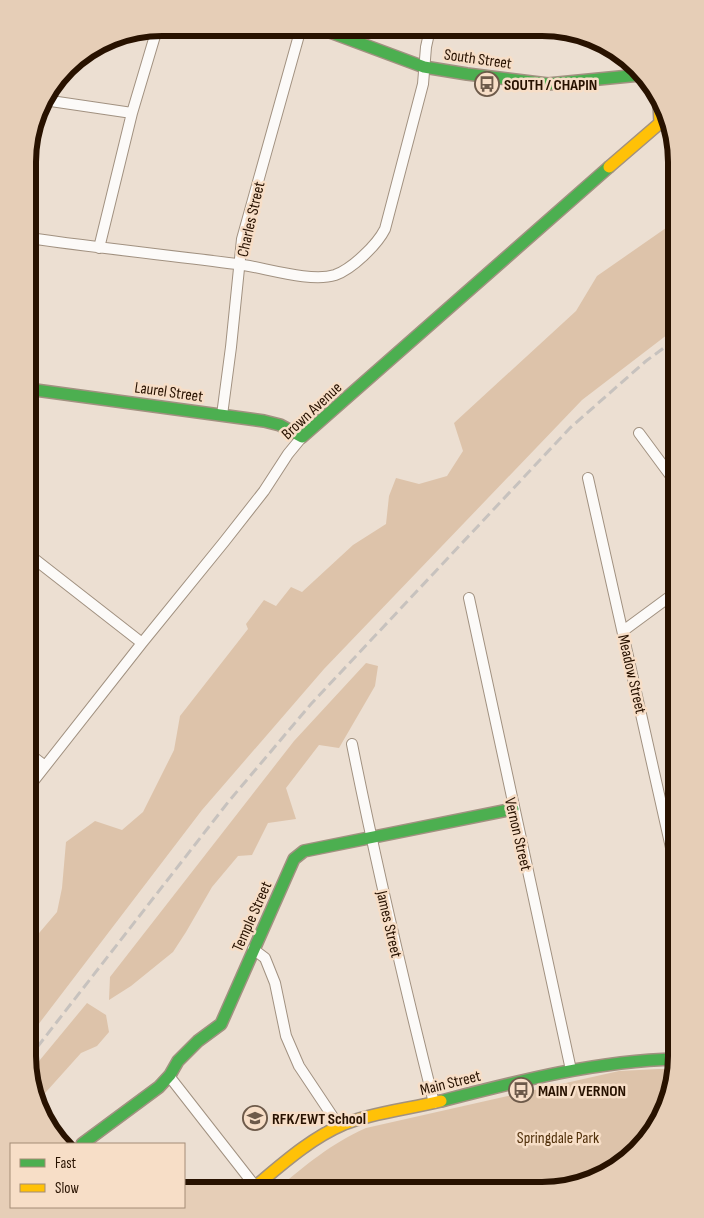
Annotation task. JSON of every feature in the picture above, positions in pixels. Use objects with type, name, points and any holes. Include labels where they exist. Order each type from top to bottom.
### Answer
[{"type":"street","points":[[36,239],[239,264],[299,275],[334,275],[344,270],[375,244],[385,229],[423,84],[428,36]]},
{"type":"street","points":[[99,248],[132,114],[155,37]]},
{"type":"street","name":"Charles Street","points":[[222,415],[242,239],[299,37]]},
{"type":"street","name":"South Street","points":[[342,37],[424,67],[467,74],[548,84],[633,76]]},
{"type":"street","points":[[52,101],[132,114]]},
{"type":"street","name":"Brown Avenue","points":[[36,778],[224,542],[302,437],[660,123],[660,119]]},
{"type":"street","name":"Laurel Street","points":[[36,390],[272,422],[302,437]]},
{"type":"street","points":[[639,434],[668,472]]},
{"type":"street","name":"Meadow Street","points":[[588,478],[667,831]]},
{"type":"street","points":[[36,560],[142,643]]},
{"type":"street","name":"Vernon Street","points":[[469,598],[513,809],[551,973],[571,1070]]},
{"type":"street","points":[[623,631],[668,598]]},
{"type":"street","name":"James Street","points":[[352,744],[371,838],[434,1103]]},
{"type":"street","points":[[36,759],[45,766]]},
{"type":"street","name":"Temple Street","points":[[83,1143],[159,1087],[169,1076],[178,1061],[198,1041],[221,1024],[294,859],[304,851],[513,809]]},
{"type":"street","points":[[253,949],[265,958],[275,983],[286,1036],[299,1066],[340,1126]]},
{"type":"street","name":"Main Street","points":[[260,1182],[296,1153],[340,1126],[362,1117],[434,1103],[571,1070],[608,1063],[667,1059]]},
{"type":"street","points":[[169,1076],[248,1182]]},
{"type":"green space","points":[[668,227],[668,334],[582,400],[324,669],[202,810],[36,1028],[36,937],[57,912],[62,888],[66,842],[95,821],[122,830],[143,812],[174,750],[180,716],[248,629],[246,624],[264,600],[276,606],[291,587],[302,592],[353,545],[386,524],[389,496],[396,478],[419,484],[447,476],[463,451],[454,423],[576,311],[597,276]]},
{"type":"green space","points":[[366,663],[378,666],[375,686],[339,748],[319,745],[286,788],[296,819],[268,823],[252,855],[238,856],[212,887],[173,952],[131,986],[109,1000],[110,977],[294,741]]},
{"type":"green space","points":[[87,1003],[106,1015],[109,1032],[97,1046],[81,1053],[43,1095],[37,1064]]},
{"type":"green space","name":"Springdale Park","points":[[666,1069],[661,1096],[651,1119],[625,1150],[597,1169],[582,1175],[558,1181],[541,1182],[286,1182],[330,1148],[366,1128],[619,1071]]},
{"type":"railway","points":[[36,1049],[229,801],[311,704],[570,428],[646,361],[668,345]]},
{"type":"traffic: fast","points":[[342,37],[424,67],[467,74],[548,84],[633,76]]},
{"type":"traffic: fast","points":[[36,390],[264,421],[280,425],[302,437],[609,167]]},
{"type":"traffic: fast","points":[[83,1143],[159,1087],[170,1075],[178,1061],[198,1041],[221,1024],[294,859],[304,851],[513,809]]},
{"type":"traffic: fast","points":[[441,1101],[557,1073],[616,1064],[667,1060]]},
{"type":"traffic: slow","points":[[609,167],[660,123],[660,119]]},
{"type":"traffic: slow","points":[[261,1182],[307,1145],[344,1124],[441,1101]]},
{"type":"place","name":"SOUTH / CHAPIN","points":[[487,84]]},
{"type":"place","name":"MAIN / VERNON","points":[[521,1090]]},
{"type":"place","name":"RFK/EWT School","points":[[255,1118]]}]
